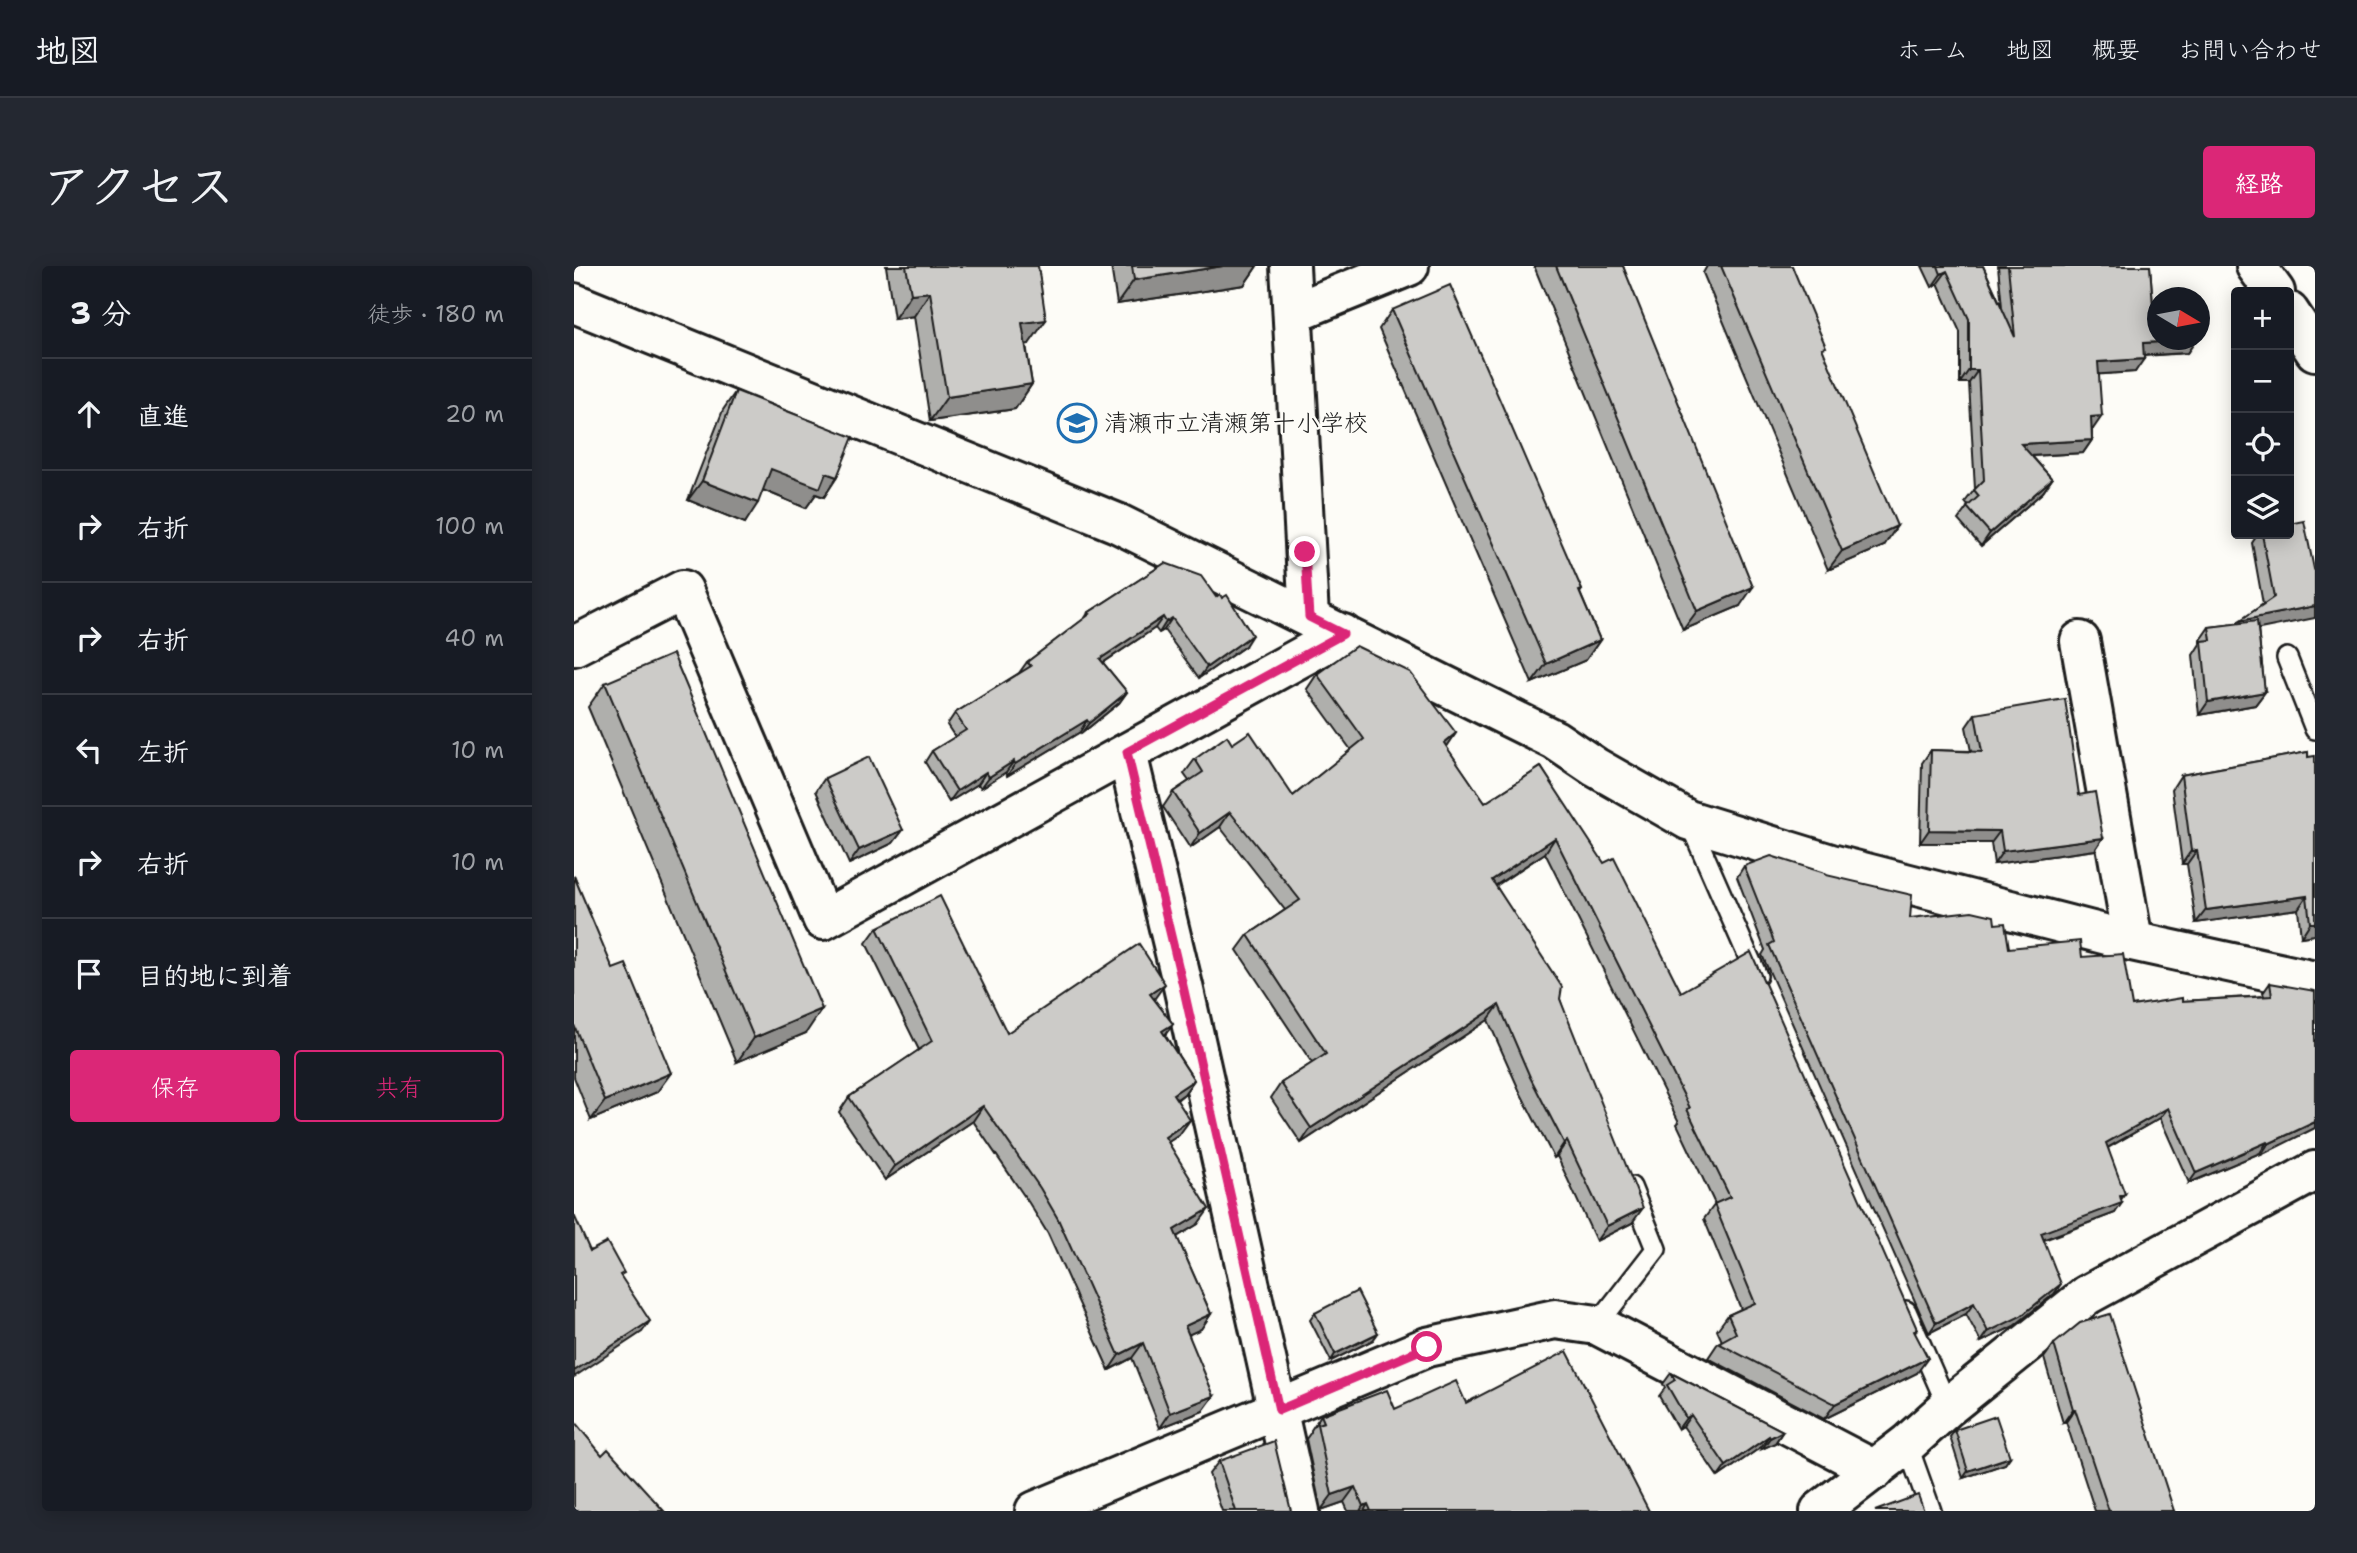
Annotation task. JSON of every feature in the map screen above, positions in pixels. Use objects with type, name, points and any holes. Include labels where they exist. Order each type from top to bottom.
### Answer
[{"type":"street","points":[[1290,266],[1309,617]]},
{"type":"street","points":[[1293,313],[1409,266]]},
{"type":"street","points":[[2256,266],[2271,287]]},
{"type":"street","points":[[574,303],[1117,523],[1555,740],[1595,767],[1688,820],[1831,864],[2133,941],[2315,981]]},
{"type":"street","points":[[2294,319],[2313,345]]},
{"type":"street","points":[[574,646],[683,590],[823,920],[1343,634]]},
{"type":"street","points":[[2080,641],[2133,941]]},
{"type":"street","points":[[1127,752],[1189,1012],[1300,1511]]},
{"type":"street","points":[[1820,1511],[1875,1470],[1948,1407],[2087,1295],[2315,1171]]},
{"type":"street","points":[[1035,1511],[1427,1347],[1555,1319],[1597,1325],[1875,1470]]},
{"type":"lane","points":[[2287,658],[2315,729]]},
{"type":"lane","points":[[1688,820],[1768,999]]},
{"type":"lane","points":[[1597,1325],[1656,1250],[1626,1174]]},
{"type":"lane","points":[[1898,1292],[1948,1407]]},
{"type":"lane","points":[[1907,1444],[1931,1511]]},
{"type":"building","points":[[906,266],[1038,266],[1046,320],[1022,323],[1032,384],[947,397],[930,292],[911,294]]},
{"type":"building","points":[[1132,266],[1223,266],[1134,280]]},
{"type":"building","points":[[1556,266],[1623,266],[1753,587],[1697,611]]},
{"type":"building","points":[[1721,266],[1792,266],[1826,347],[1822,348],[1897,526],[1842,551]]},
{"type":"building","points":[[1938,266],[1983,266],[2015,337],[2008,266],[2150,266],[2152,287],[2147,287],[2147,343],[2143,343],[2144,359],[2098,362],[2102,416],[2091,417],[2092,440],[2021,444],[2052,479],[1990,533],[1967,507],[1979,496],[1974,490],[1984,480],[1978,370],[1969,370],[1969,319],[1947,271],[1941,274]]},
{"type":"building","points":[[1450,285],[1582,590],[1579,591],[1600,640],[1546,664],[1392,310]]},
{"type":"building","points":[[736,391],[853,437],[837,477],[826,473],[820,488],[771,469],[758,503],[702,481]]},
{"type":"building","points":[[2304,521],[2315,568],[2315,606],[2239,621],[2274,597],[2263,539],[2294,539],[2294,523]]},
{"type":"building","points":[[1165,563],[1201,576],[1216,597],[1220,594],[1222,598],[1227,595],[1252,635],[1207,667],[1172,618],[1166,622],[1163,617],[1100,659],[1127,692],[1089,723],[1087,720],[989,777],[986,772],[957,791],[932,751],[966,730],[955,713],[1031,666],[1027,662],[1090,614],[1088,613]]},
{"type":"building","points":[[2257,621],[2265,692],[2208,702],[2202,641],[2211,640],[2209,627]]},
{"type":"building","points":[[1356,646],[1410,672],[1456,733],[1444,743],[1485,803],[1541,767],[1604,863],[1614,858],[1681,992],[1751,952],[1928,1358],[1835,1404],[1718,1343],[1736,1333],[1728,1315],[1755,1303],[1714,1204],[1730,1197],[1687,1109],[1690,1108],[1555,838],[1492,880],[1562,987],[1560,999],[1643,1208],[1607,1226],[1567,1141],[1564,1143],[1530,1077],[1499,1005],[1311,1128],[1281,1083],[1326,1054],[1248,935],[1300,900],[1230,812],[1200,833],[1173,792],[1203,772],[1195,759],[1227,736],[1232,744],[1250,732],[1293,796],[1364,739],[1317,674]]},
{"type":"building","points":[[673,654],[822,1009],[754,1038],[605,683]]},
{"type":"building","points":[[2065,699],[2079,795],[2095,792],[2103,838],[2003,851],[2000,831],[1929,830],[1931,750],[1982,752],[1975,714]]},
{"type":"building","points":[[2308,752],[2308,757],[2315,756],[2315,923],[2310,923],[2307,896],[2206,910],[2197,850],[2191,851],[2181,775]]},
{"type":"building","points":[[869,757],[903,830],[859,850],[825,778]]},
{"type":"building","points":[[1771,856],[1826,875],[1912,895],[1910,918],[1972,911],[1994,916],[1995,924],[2005,923],[2009,948],[2080,941],[2082,957],[2123,954],[2132,1006],[2182,998],[2182,1001],[2272,996],[2270,983],[2315,991],[2315,1122],[2196,1173],[2168,1108],[2106,1143],[2125,1194],[2120,1196],[2122,1203],[2041,1233],[2061,1284],[2021,1316],[1988,1332],[1974,1303],[1936,1323],[1769,945],[1774,942],[1744,866]]},
{"type":"building","points":[[574,876],[613,969],[626,964],[671,1073],[605,1101],[574,1025]]},
{"type":"building","points":[[940,896],[1007,1033],[1139,944],[1165,984],[1150,994],[1173,1024],[1162,1031],[1194,1080],[1173,1094],[1190,1120],[1165,1137],[1209,1209],[1174,1230],[1211,1314],[1185,1326],[1214,1396],[1170,1413],[1143,1343],[1119,1355],[1058,1219],[1040,1188],[983,1106],[895,1166],[849,1097],[932,1041],[877,928]]},
{"type":"building","points":[[574,1215],[590,1251],[607,1242],[624,1273],[620,1275],[650,1321],[574,1371]]},
{"type":"building","points":[[1357,1291],[1378,1333],[1335,1354],[1315,1313]]},
{"type":"building","points":[[2110,1314],[2174,1511],[2109,1511],[2073,1409],[2054,1344],[2080,1323]]},
{"type":"building","points":[[1567,1351],[1649,1511],[1371,1511],[1368,1504],[1363,1506],[1355,1487],[1332,1495],[1317,1424],[1324,1422],[1321,1415],[1387,1390],[1395,1409],[1456,1381],[1466,1403]]},
{"type":"building","points":[[1671,1373],[1783,1431],[1770,1438],[1769,1436],[1726,1466],[1691,1415],[1686,1418],[1667,1385],[1675,1380]]},
{"type":"building","points":[[1996,1416],[2010,1457],[1968,1471],[1955,1430]]},
{"type":"building","points":[[574,1421],[602,1455],[608,1449],[664,1511],[574,1511]]},
{"type":"building","points":[[1274,1441],[1291,1511],[1236,1511],[1219,1461]]},
{"type":"building","points":[[1918,1495],[1924,1511],[1875,1511]]},
{"type":"place","name":"清瀬市立清瀬第十小学校","points":[[1077,423]]},
{"type":"route","points":[[1305,552],[1309,617],[1343,634],[1127,752],[1279,1410],[1427,1347]]}]
